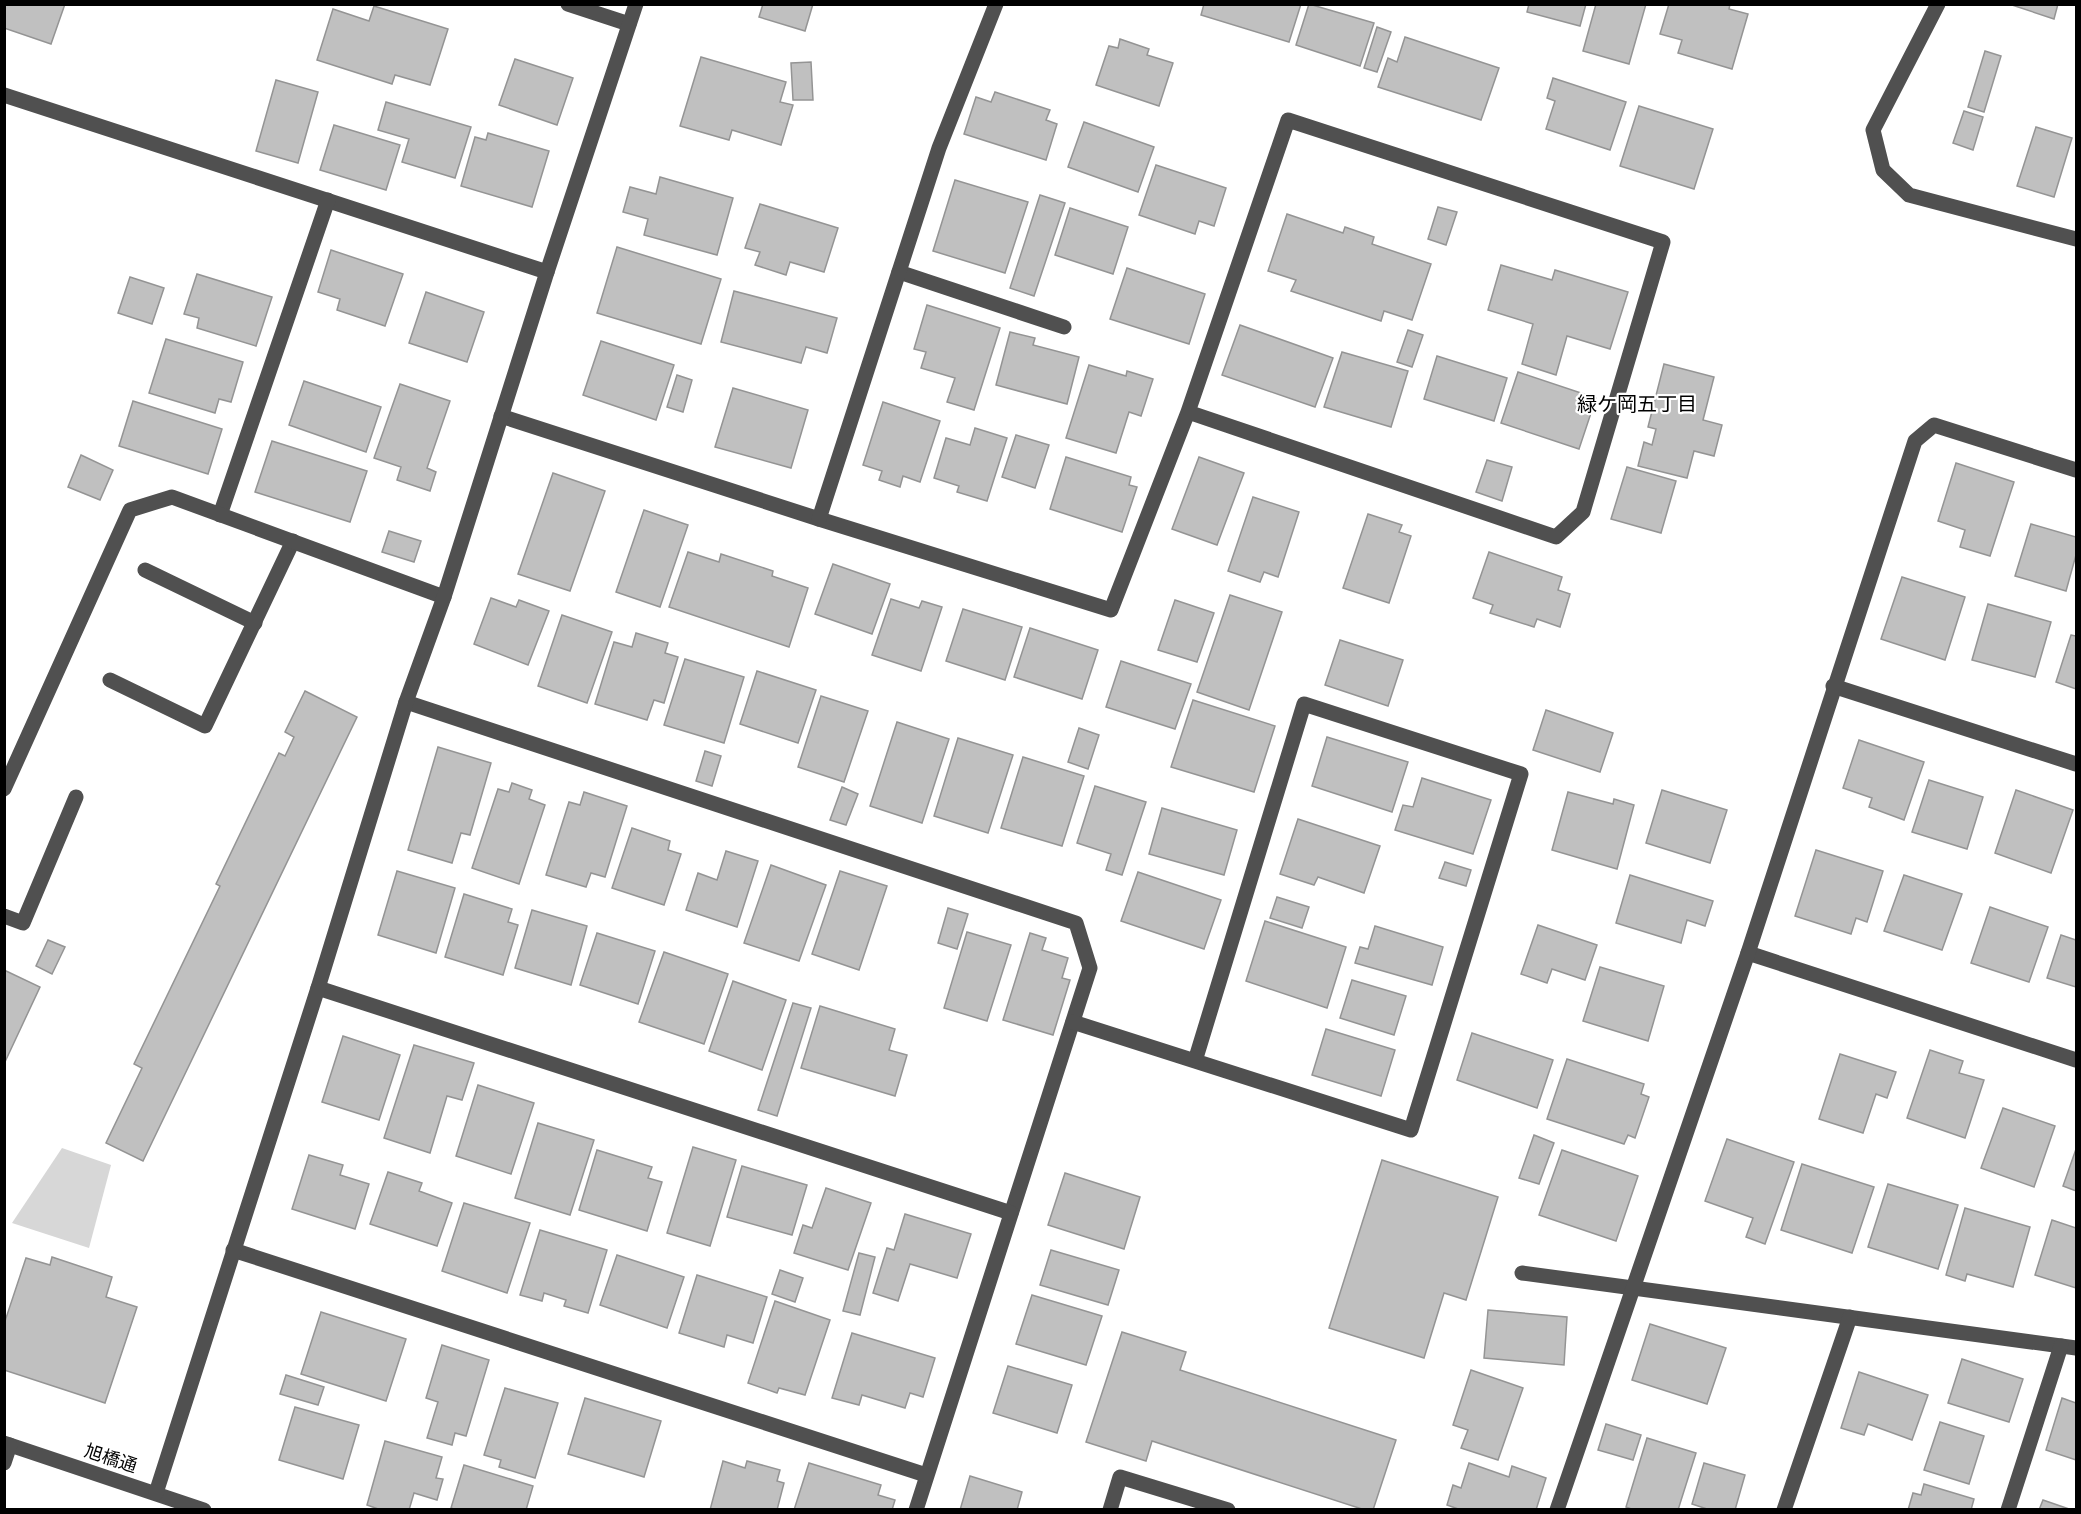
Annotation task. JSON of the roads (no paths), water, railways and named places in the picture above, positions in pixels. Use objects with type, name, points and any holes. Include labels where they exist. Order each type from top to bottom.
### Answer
[{"type":"street","points":[[568,4],[629,24]]},
{"type":"street","points":[[156,1493],[318,988],[406,702],[444,597],[547,272],[636,4]]},
{"type":"street","points":[[819,519],[939,148],[996,4]]},
{"type":"street","points":[[1938,4],[1873,130],[1882,170],[1909,195],[2076,238]]},
{"type":"street","points":[[4,95],[547,272]]},
{"type":"street","points":[[501,416],[819,519],[1112,610],[1188,412],[1288,120],[1663,242],[1583,512],[1556,537],[1188,412]]},
{"type":"street","points":[[220,515],[328,200]]},
{"type":"street","points":[[899,272],[1064,327]]},
{"type":"street","points":[[1557,1509],[1748,952],[1833,686],[1915,441],[1934,424],[2076,470]]},
{"type":"street","points":[[4,789],[130,510],[171,497],[444,597]]},
{"type":"street","points":[[110,680],[205,726],[293,541]]},
{"type":"street","points":[[145,570],[255,623]]},
{"type":"street","points":[[1833,686],[2076,764]]},
{"type":"street","points":[[406,702],[1076,922],[1090,968],[916,1509]]},
{"type":"street","points":[[1073,1022],[1195,1061],[1411,1130],[1521,774],[1304,704],[1195,1061]]},
{"type":"street","points":[[4,916],[22,923],[76,798]]},
{"type":"street","points":[[1748,952],[2076,1060]]},
{"type":"street","points":[[318,988],[1011,1213]]},
{"type":"street","points":[[233,1250],[926,1476]]},
{"type":"street","points":[[1522,1273],[2069,1347],[2008,1509]]},
{"type":"street","points":[[1784,1509],[1850,1317]]},
{"type":"street","points":[[4,1463],[7,1444]]},
{"type":"street","name":"旭橋通","points":[[7,1444],[204,1509]]},
{"type":"street","points":[[1110,1509],[1120,1477],[1228,1509]]},
{"type":"district","name":"緑ケ岡五丁目","points":[[1637,404]]}]
